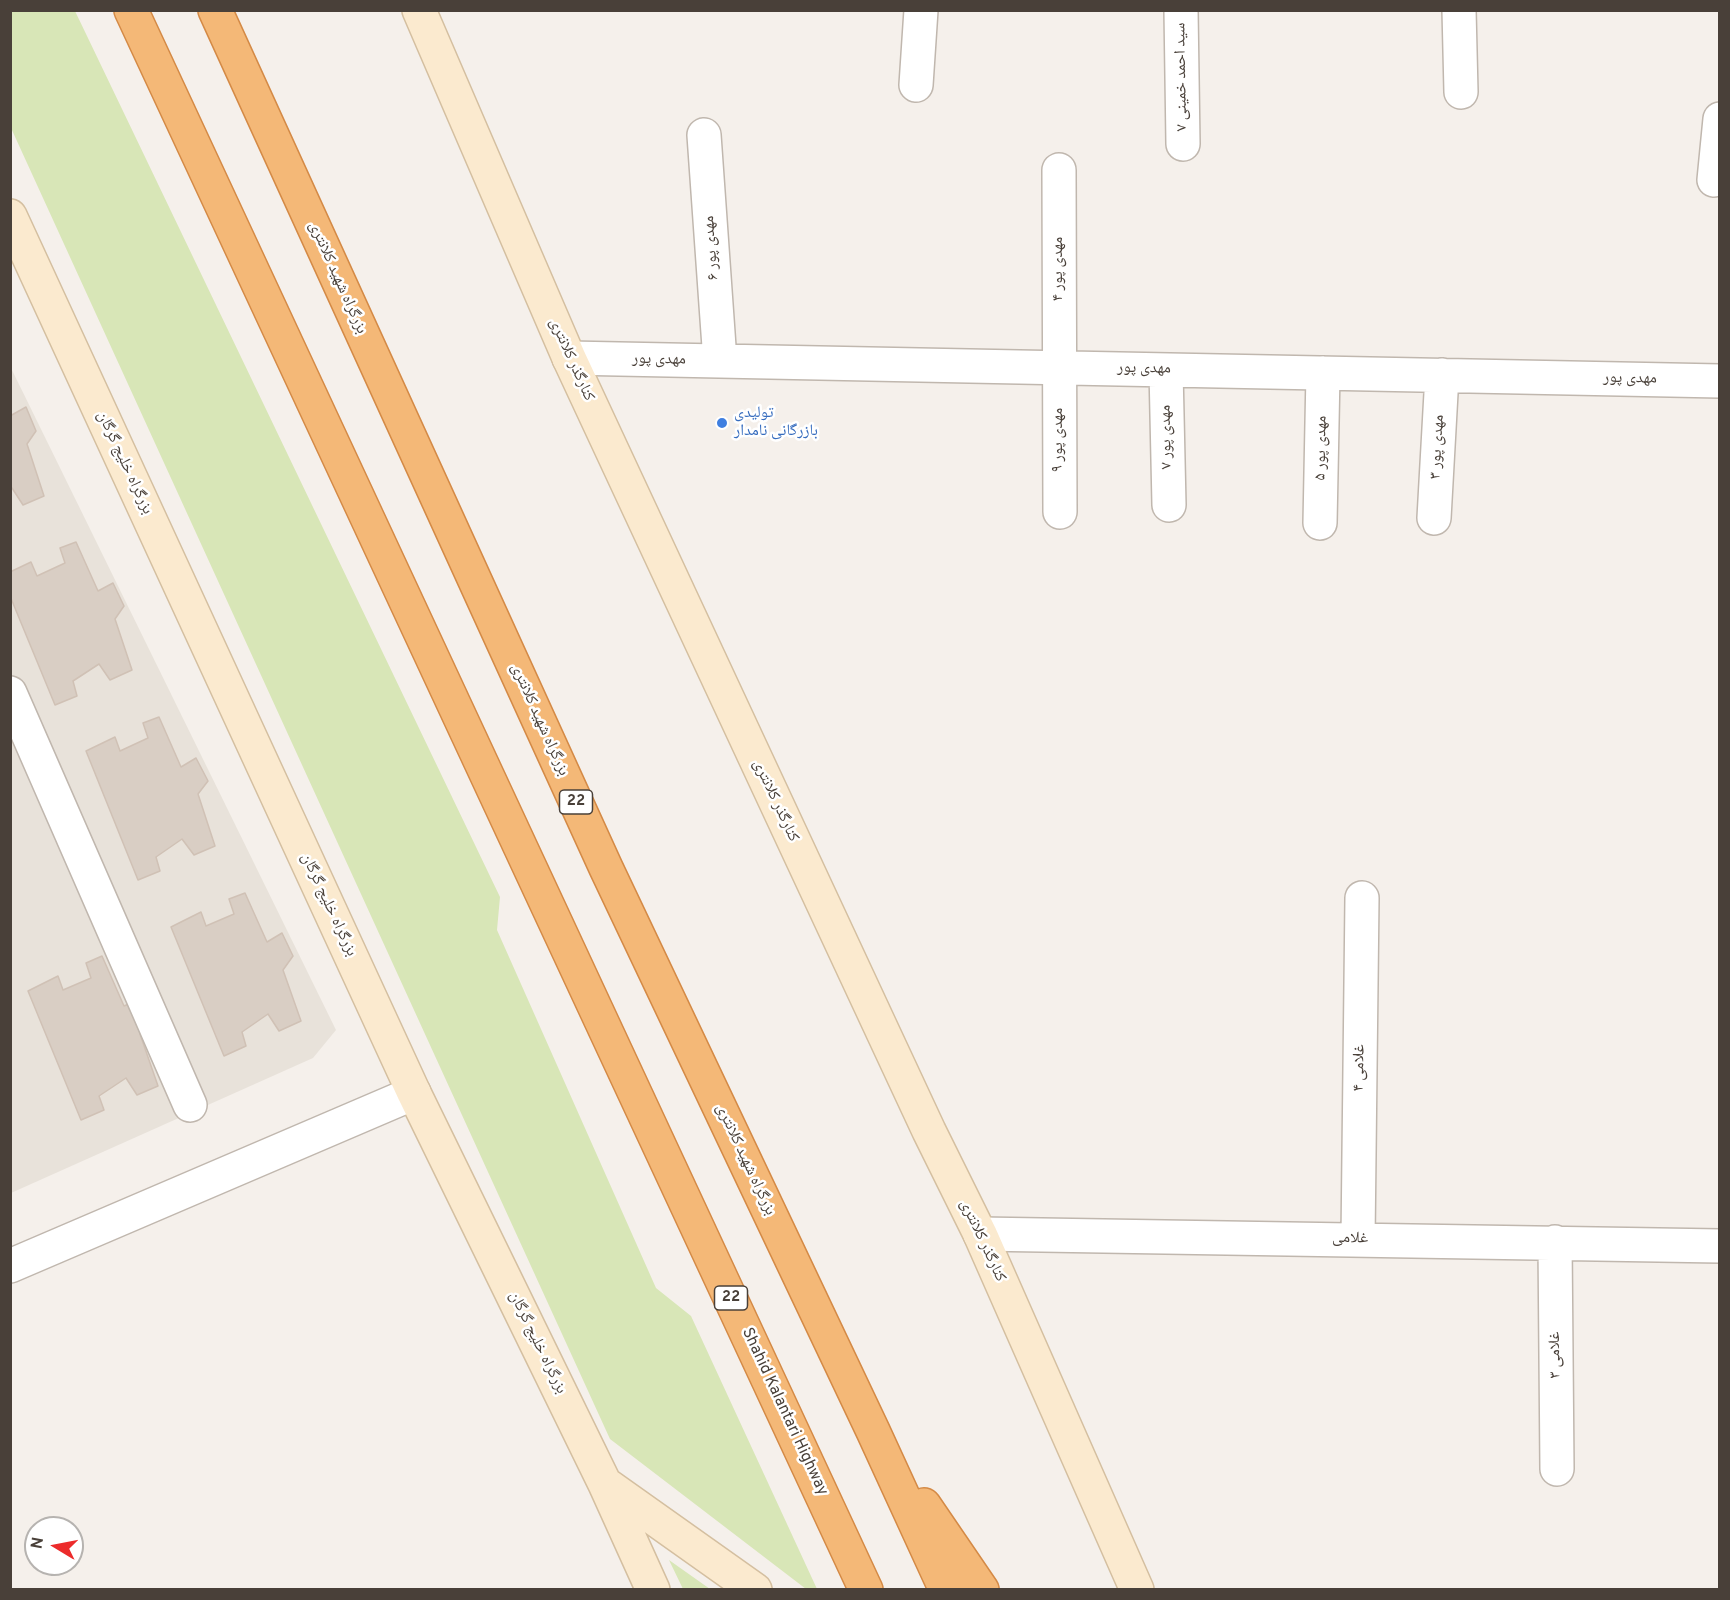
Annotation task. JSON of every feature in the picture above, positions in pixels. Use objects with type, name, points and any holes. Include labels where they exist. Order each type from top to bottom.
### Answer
[{"type":"highway","name":"22","points":[[131,10],[866,1590]]},
{"type":"highway","name":"بزرگراه شهید کلانتری","points":[[215,10],[606,868],[946,1590]]},
{"type":"highway","points":[[873,1431],[982,1590]]},
{"type":"main road","name":"کنارگذر کلانتری","points":[[419,10],[569,358],[929,1131],[980,1234],[1137,1590]]},
{"type":"main road","name":"بزرگراه خلیج گرگان","points":[[10,216],[19,257],[414,1093],[606,1484],[652,1590]]},
{"type":"main road","points":[[606,1484],[755,1590]]},
{"type":"street","points":[[916,85],[921,10]]},
{"type":"street","name":"سید احمد خمینی ۷","points":[[1181,10],[1183,144]]},
{"type":"street","points":[[1459,10],[1461,92]]},
{"type":"street","points":[[1714,180],[1719,119]]},
{"type":"street","name":"۶ مهدی پور","points":[[704,135],[720,361]]},
{"type":"street","name":"۴ مهدی پور","points":[[1059,170],[1059,368]]},
{"type":"street","name":"مهدی پور","points":[[569,358],[1719,381]]},
{"type":"street","name":"۹ مهدی پور","points":[[1059,368],[1060,512]]},
{"type":"street","name":"۷ مهدی پور","points":[[1166,370],[1169,505]]},
{"type":"street","name":"۵ مهدی پور","points":[[1320,523],[1323,373]]},
{"type":"street","name":"۳ مهدی پور","points":[[1434,518],[1442,375]]},
{"type":"street","points":[[10,693],[190,1105]]},
{"type":"street","name":"غلامی ۴","points":[[1358,1239],[1362,898]]},
{"type":"street","points":[[10,1266],[414,1093]]},
{"type":"street","name":"غلامی","points":[[980,1234],[1719,1246]]},
{"type":"street","name":"غلامی ۳","points":[[1555,1242],[1557,1468]]},
{"type":"shaded area","points":[[10,366],[336,1030],[313,1058],[11,1193]]},
{"type":"green space","points":[[10,11],[75,11],[500,897],[497,930],[656,1288],[691,1316],[817,1589],[806,1589],[610,1439],[11,128]]},
{"type":"green space","points":[[669,1560],[710,1589],[683,1589]]},
{"type":"building","points":[[26,407],[36,431],[27,444],[44,496],[23,505],[12,488],[10,489],[10,416]]},
{"type":"building","points":[[76,542],[98,591],[113,583],[124,606],[115,619],[132,670],[110,680],[99,664],[73,681],[77,696],[55,705],[10,596],[10,572],[31,562],[37,576],[65,563],[60,548]]},
{"type":"building","points":[[159,717],[181,767],[196,758],[208,781],[198,794],[215,846],[194,855],[182,839],[156,857],[160,871],[138,880],[86,751],[115,737],[120,751],[148,738],[143,723]]},
{"type":"building","points":[[245,893],[267,942],[282,933],[293,956],[283,970],[301,1021],[279,1031],[268,1014],[242,1032],[246,1046],[224,1056],[171,927],[201,912],[206,926],[234,914],[229,899]]},
{"type":"building","points":[[102,956],[124,1006],[136,1001],[150,1031],[140,1034],[158,1086],[137,1095],[126,1078],[99,1096],[104,1110],[81,1120],[28,991],[58,976],[63,990],[91,978],[86,963]]},
{"type":"place","name":"تولیدی بازرگانی نامدار","points":[[722,423]]}]
